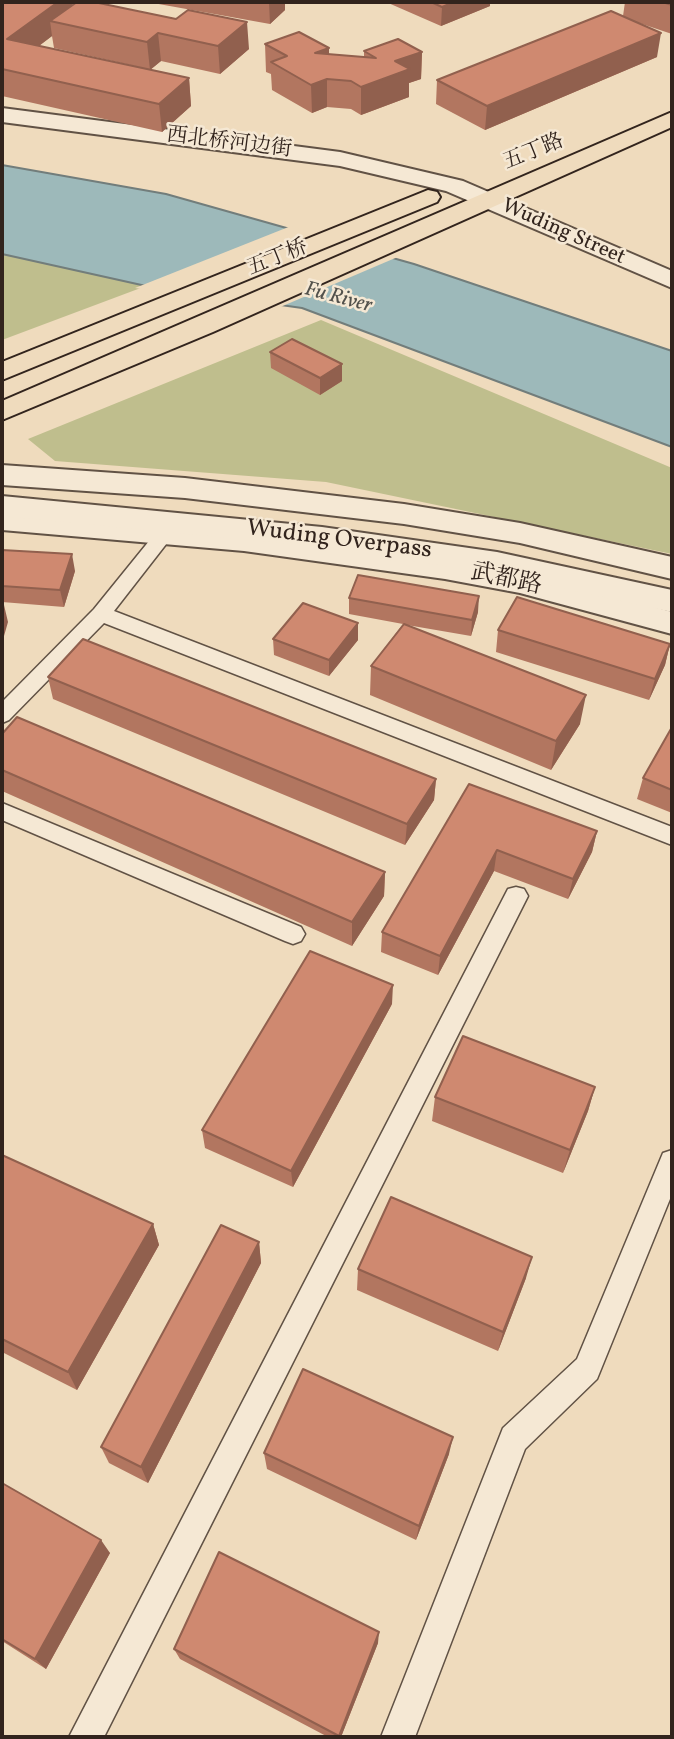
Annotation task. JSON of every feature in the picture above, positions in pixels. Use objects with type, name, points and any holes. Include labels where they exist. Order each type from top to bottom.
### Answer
[{"type":"main road","points":[[608,123],[672,96]]},
{"type":"main road","name":"五丁路","points":[[512,189],[672,119]]},
{"type":"main road","name":"五丁桥","points":[[2,372],[454,186]]},
{"type":"main road","name":"五丁路","points":[[421,228],[482,188]]},
{"type":"main road","name":"五丁桥","points":[[2,411],[203,326],[421,228]]},
{"type":"street","name":"西北桥河边街","points":[[2,114],[340,159],[454,186]]},
{"type":"street","name":"Wuding Street","points":[[454,186],[512,189],[672,262]]},
{"type":"street","name":"Wuding Street","points":[[482,188],[672,280]]},
{"type":"street","name":"武都路","points":[[2,475],[185,488],[404,514],[520,533],[672,568]]},
{"type":"street","name":"Wuding Overpass","points":[[2,506],[321,537],[496,563],[672,601]]},
{"type":"street","name":"武都路","points":[[2,520],[244,541],[445,568],[520,582],[672,623]]},
{"type":"lane","points":[[2,715],[101,614],[165,534]]},
{"type":"lane","points":[[101,614],[672,836]]},
{"type":"lane","points":[[2,811],[293,934]]},
{"type":"lane","points":[[86,1737],[516,896]]},
{"type":"lane","points":[[398,1737],[514,1439],[587,1369],[672,1162]]},
{"type":"shaded area","points":[[2,254],[146,286],[2,340]]},
{"type":"shaded area","points":[[321,320],[672,468],[672,554],[326,482],[55,461],[28,439]]},
{"type":"water","name":"Fu River","points":[[2,165],[166,194],[414,264],[672,351],[672,447],[302,308],[146,286],[2,254]]},
{"type":"pier","points":[[291,226],[400,256],[278,308],[135,288]]},
{"type":"building","points":[[2,2],[58,2],[7,39],[189,78],[159,104],[2,69]]},
{"type":"building","points":[[77,2],[94,2],[176,19],[188,10],[247,22],[218,46],[158,33],[147,42],[50,21]]},
{"type":"building","points":[[431,2],[454,2],[442,7]]},
{"type":"building","points":[[611,11],[661,33],[487,106],[437,80]]},
{"type":"building","points":[[299,32],[329,48],[315,53],[376,58],[364,51],[398,39],[422,52],[395,61],[410,69],[361,87],[351,81],[327,79],[311,85],[271,62],[287,56],[265,44]]},
{"type":"building","points":[[292,339],[342,364],[320,378],[270,352]]},
{"type":"building","points":[[2,550],[72,554],[60,590],[2,586]]},
{"type":"building","points":[[358,575],[479,596],[472,620],[349,598]]},
{"type":"building","points":[[517,597],[670,644],[655,679],[498,630]]},
{"type":"building","points":[[303,603],[358,623],[329,660],[273,639]]},
{"type":"building","points":[[404,624],[586,695],[556,741],[371,666]]},
{"type":"building","points":[[83,639],[436,779],[407,824],[48,677]]},
{"type":"building","points":[[17,717],[385,872],[352,922],[2,770],[2,734]]},
{"type":"building","points":[[672,727],[672,790],[643,778]]},
{"type":"building","points":[[469,784],[597,831],[573,879],[497,850],[440,956],[382,932]]},
{"type":"building","points":[[310,951],[393,985],[291,1171],[202,1130]]},
{"type":"building","points":[[463,1036],[595,1087],[570,1150],[435,1097]]},
{"type":"building","points":[[2,1155],[153,1224],[68,1372],[2,1339]]},
{"type":"building","points":[[391,1197],[532,1257],[503,1332],[358,1269]]},
{"type":"building","points":[[221,1225],[259,1242],[141,1467],[101,1447]]},
{"type":"building","points":[[303,1369],[453,1437],[419,1526],[264,1453]]},
{"type":"building","points":[[2,1483],[101,1540],[35,1659],[2,1639]]},
{"type":"building","points":[[219,1552],[379,1632],[339,1736],[174,1649]]}]
